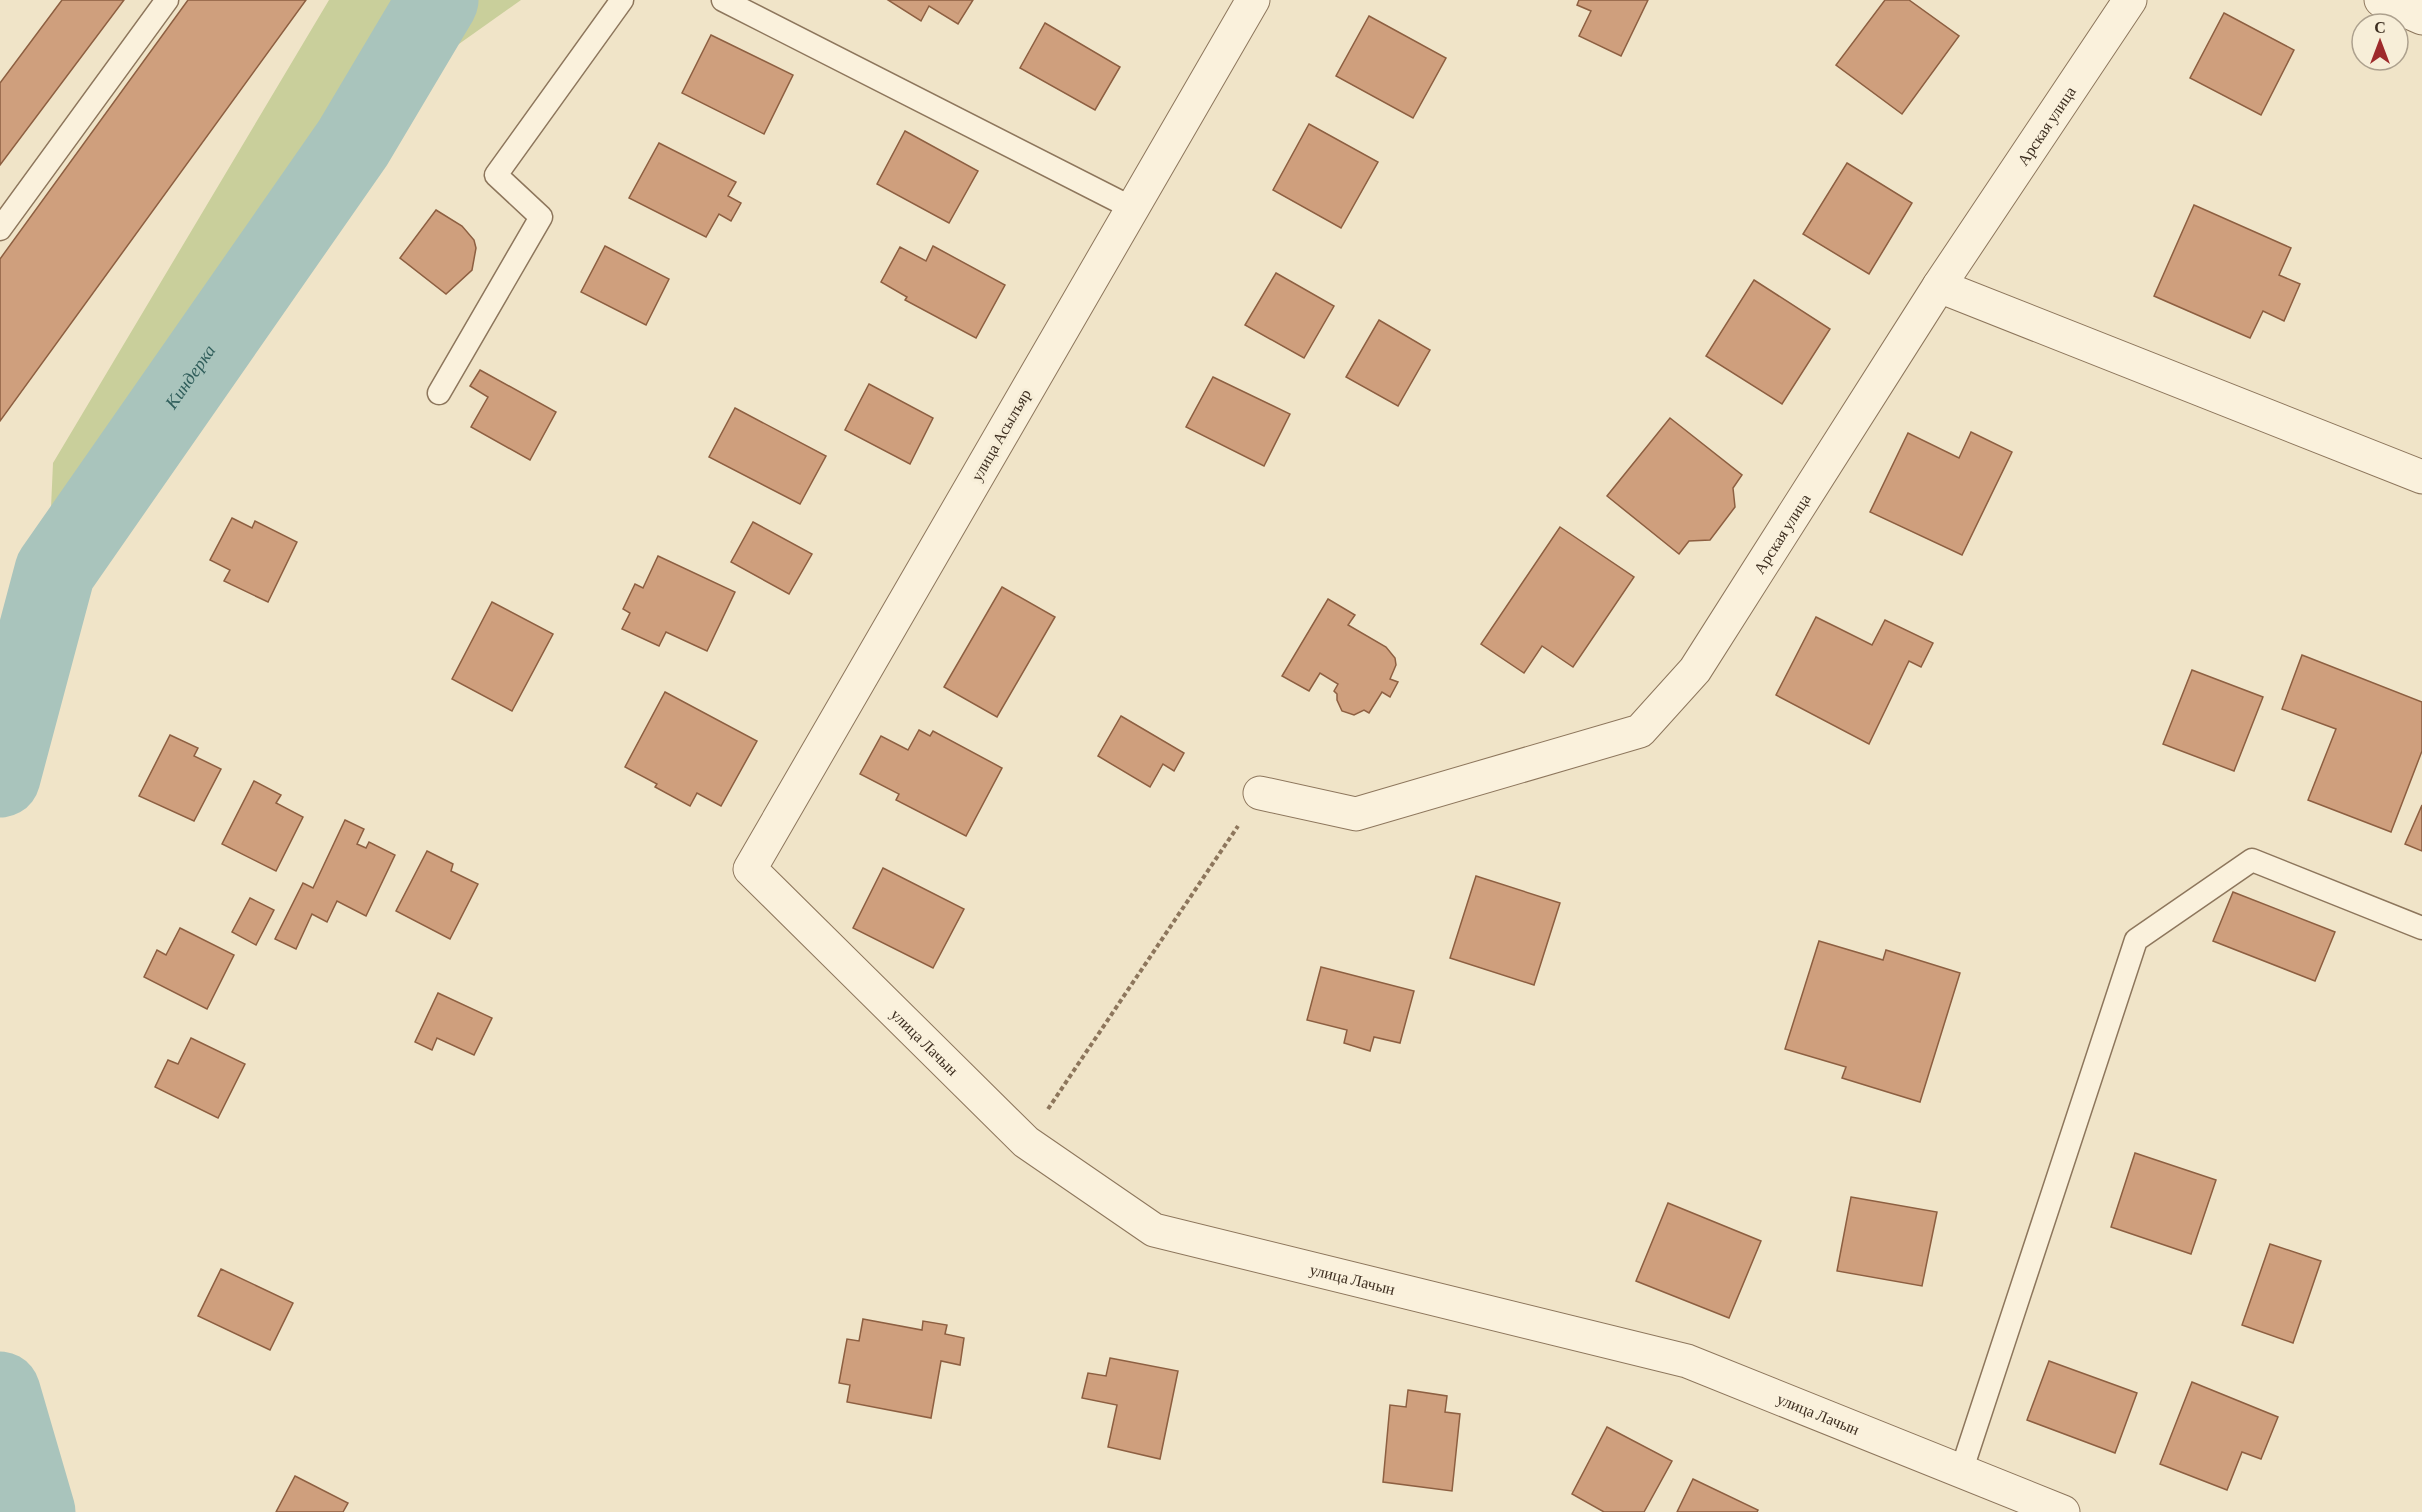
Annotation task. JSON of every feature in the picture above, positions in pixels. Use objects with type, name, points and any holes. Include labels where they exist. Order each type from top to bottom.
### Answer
[{"type":"street","name":"улица Асылъяр","points":[[750,869],[1253,0]]},
{"type":"street","name":"Арская улица","points":[[1260,793],[1356,814],[1640,731],[1695,670],[1939,286],[2130,0]]},
{"type":"street","points":[[2381,0],[2422,18]]},
{"type":"street","points":[[1939,286],[2422,477]]},
{"type":"street","name":"улица Лачын","points":[[750,869],[1026,1142],[1154,1230],[1687,1361],[2063,1512]]},
{"type":"lane","points":[[0,229],[167,0]]},
{"type":"lane","points":[[439,393],[541,217],[496,175],[622,0]]},
{"type":"lane","points":[[723,0],[1132,208]]},
{"type":"lane","points":[[1961,1472],[2136,940],[2252,860],[2422,928]]},
{"type":"path","points":[[1026,1142],[1260,793]]},
{"type":"green space","points":[[329,0],[521,0],[442,56],[150,490],[96,517],[51,508],[53,463]]},
{"type":"building","points":[[62,0],[124,0],[0,165],[0,83]]},
{"type":"building","points":[[188,0],[306,0],[0,421],[0,259]]},
{"type":"building","points":[[888,0],[973,0],[958,24],[929,6],[921,21]]},
{"type":"building","points":[[1579,0],[1648,0],[1621,56],[1579,36],[1591,11],[1577,5]]},
{"type":"building","points":[[1885,0],[1909,0],[1959,36],[1902,114],[1836,65]]},
{"type":"building","points":[[2224,13],[2294,50],[2261,115],[2190,78]]},
{"type":"building","points":[[1369,16],[1446,58],[1413,118],[1336,76]]},
{"type":"building","points":[[1045,23],[1120,67],[1095,110],[1020,68]]},
{"type":"building","points":[[711,35],[793,75],[764,134],[682,93]]},
{"type":"building","points":[[1309,124],[1378,162],[1341,228],[1273,190]]},
{"type":"building","points":[[905,131],[978,171],[949,223],[877,184]]},
{"type":"building","points":[[659,143],[736,182],[728,196],[741,203],[731,221],[719,214],[706,237],[629,198]]},
{"type":"building","points":[[1847,163],[1912,203],[1869,274],[1803,234]]},
{"type":"building","points":[[2194,205],[2291,248],[2279,275],[2300,284],[2284,321],[2263,311],[2250,338],[2154,296]]},
{"type":"building","points":[[436,210],[462,226],[474,240],[476,248],[472,270],[446,294],[400,258]]},
{"type":"building","points":[[605,246],[669,279],[646,325],[581,292]]},
{"type":"building","points":[[933,246],[1005,285],[976,338],[905,300],[907,297],[881,282],[900,247],[926,261]]},
{"type":"building","points":[[1276,273],[1334,306],[1304,358],[1245,325]]},
{"type":"building","points":[[1754,280],[1830,329],[1782,404],[1706,356]]},
{"type":"building","points":[[1379,320],[1430,350],[1398,406],[1346,377]]},
{"type":"building","points":[[480,370],[556,412],[530,460],[471,427],[488,397],[470,386]]},
{"type":"building","points":[[1213,377],[1290,414],[1264,466],[1186,427]]},
{"type":"building","points":[[869,384],[933,418],[910,464],[845,430]]},
{"type":"building","points":[[735,408],[826,456],[800,504],[709,457]]},
{"type":"building","points":[[1670,418],[1742,475],[1733,488],[1735,507],[1710,540],[1689,541],[1679,554],[1607,496]]},
{"type":"building","points":[[1971,432],[2012,452],[1962,555],[1870,512],[1908,433],[1959,458]]},
{"type":"building","points":[[232,518],[252,528],[255,521],[297,542],[268,602],[224,581],[230,570],[210,560]]},
{"type":"building","points":[[753,522],[812,554],[789,594],[731,562]]},
{"type":"building","points":[[1560,527],[1634,577],[1573,667],[1542,646],[1524,673],[1481,644]]},
{"type":"building","points":[[658,556],[735,592],[707,651],[666,632],[659,646],[622,629],[630,613],[623,609],[635,584],[643,588]]},
{"type":"building","points":[[1002,587],[1055,617],[997,717],[944,687]]},
{"type":"building","points":[[1328,599],[1355,615],[1348,625],[1386,647],[1395,658],[1396,665],[1390,679],[1398,682],[1390,697],[1382,692],[1369,713],[1364,710],[1354,715],[1342,711],[1334,691],[1338,684],[1320,673],[1309,691],[1282,676]]},
{"type":"building","points":[[492,602],[553,634],[512,711],[452,679]]},
{"type":"building","points":[[1816,617],[1872,645],[1885,620],[1933,643],[1921,667],[1909,661],[1869,744],[1776,695]]},
{"type":"building","points":[[2302,655],[2422,702],[2422,751],[2391,832],[2308,800],[2336,729],[2282,709]]},
{"type":"building","points":[[2192,670],[2263,697],[2234,771],[2163,744]]},
{"type":"building","points":[[665,692],[757,741],[721,806],[697,793],[690,806],[655,787],[657,784],[625,767]]},
{"type":"building","points":[[1121,716],[1184,753],[1174,771],[1163,764],[1150,787],[1098,756]]},
{"type":"building","points":[[919,730],[930,736],[933,731],[1002,768],[966,836],[896,800],[899,794],[860,774],[881,736],[908,750]]},
{"type":"building","points":[[170,735],[198,748],[194,756],[221,769],[194,821],[139,796]]},
{"type":"building","points":[[254,781],[281,795],[276,803],[303,817],[276,871],[222,844]]},
{"type":"building","points":[[2422,805],[2422,851],[2405,844]]},
{"type":"building","points":[[345,820],[364,829],[357,844],[366,848],[369,842],[395,855],[366,916],[337,901],[327,922],[312,914],[296,949],[275,939],[303,883],[313,888]]},
{"type":"building","points":[[427,851],[453,864],[451,871],[478,884],[450,939],[396,911]]},
{"type":"building","points":[[883,868],[964,909],[933,968],[853,928]]},
{"type":"building","points":[[1476,876],[1560,903],[1534,985],[1450,958]]},
{"type":"building","points":[[2233,892],[2335,932],[2315,981],[2213,941]]},
{"type":"building","points":[[250,898],[274,910],[256,945],[232,932]]},
{"type":"building","points":[[180,928],[234,955],[207,1009],[144,977],[157,950],[166,955]]},
{"type":"building","points":[[1819,941],[1883,960],[1886,950],[1960,973],[1920,1102],[1842,1078],[1846,1067],[1785,1049]]},
{"type":"building","points":[[1321,967],[1414,991],[1400,1043],[1374,1037],[1370,1051],[1344,1043],[1347,1030],[1307,1020]]},
{"type":"building","points":[[438,993],[492,1018],[474,1055],[437,1038],[432,1050],[415,1042]]},
{"type":"building","points":[[191,1038],[245,1064],[218,1118],[155,1087],[168,1060],[178,1064]]},
{"type":"building","points":[[2135,1153],[2216,1180],[2191,1254],[2111,1227]]},
{"type":"building","points":[[1851,1197],[1937,1212],[1922,1286],[1837,1271]]},
{"type":"building","points":[[1668,1203],[1761,1241],[1729,1318],[1636,1281]]},
{"type":"building","points":[[2270,1244],[2321,1261],[2293,1343],[2242,1325]]},
{"type":"building","points":[[221,1269],[293,1303],[270,1350],[198,1316]]},
{"type":"building","points":[[863,1319],[922,1330],[923,1321],[947,1325],[945,1334],[964,1338],[960,1365],[941,1361],[931,1418],[847,1402],[850,1385],[839,1383],[847,1339],[859,1341]]},
{"type":"building","points":[[1110,1358],[1178,1371],[1160,1459],[1108,1447],[1117,1405],[1082,1398],[1088,1373],[1106,1376]]},
{"type":"building","points":[[2049,1361],[2137,1393],[2115,1453],[2027,1420]]},
{"type":"building","points":[[2192,1382],[2278,1417],[2261,1459],[2242,1452],[2227,1490],[2160,1464]]},
{"type":"building","points":[[1408,1390],[1447,1396],[1445,1412],[1460,1414],[1452,1491],[1383,1482],[1390,1405],[1406,1407]]},
{"type":"building","points":[[1607,1427],[1672,1461],[1644,1512],[1604,1512],[1572,1494]]},
{"type":"building","points":[[295,1476],[348,1503],[343,1512],[276,1512]]},
{"type":"building","points":[[1693,1479],[1758,1510],[1757,1512],[1677,1512]]},
{"type":"waterway","name":"Киндерка","points":[[0,777],[55,571],[353,143],[438,0]]},
{"type":"waterway","name":"Киндерка","points":[[0,1392],[35,1512]]}]
